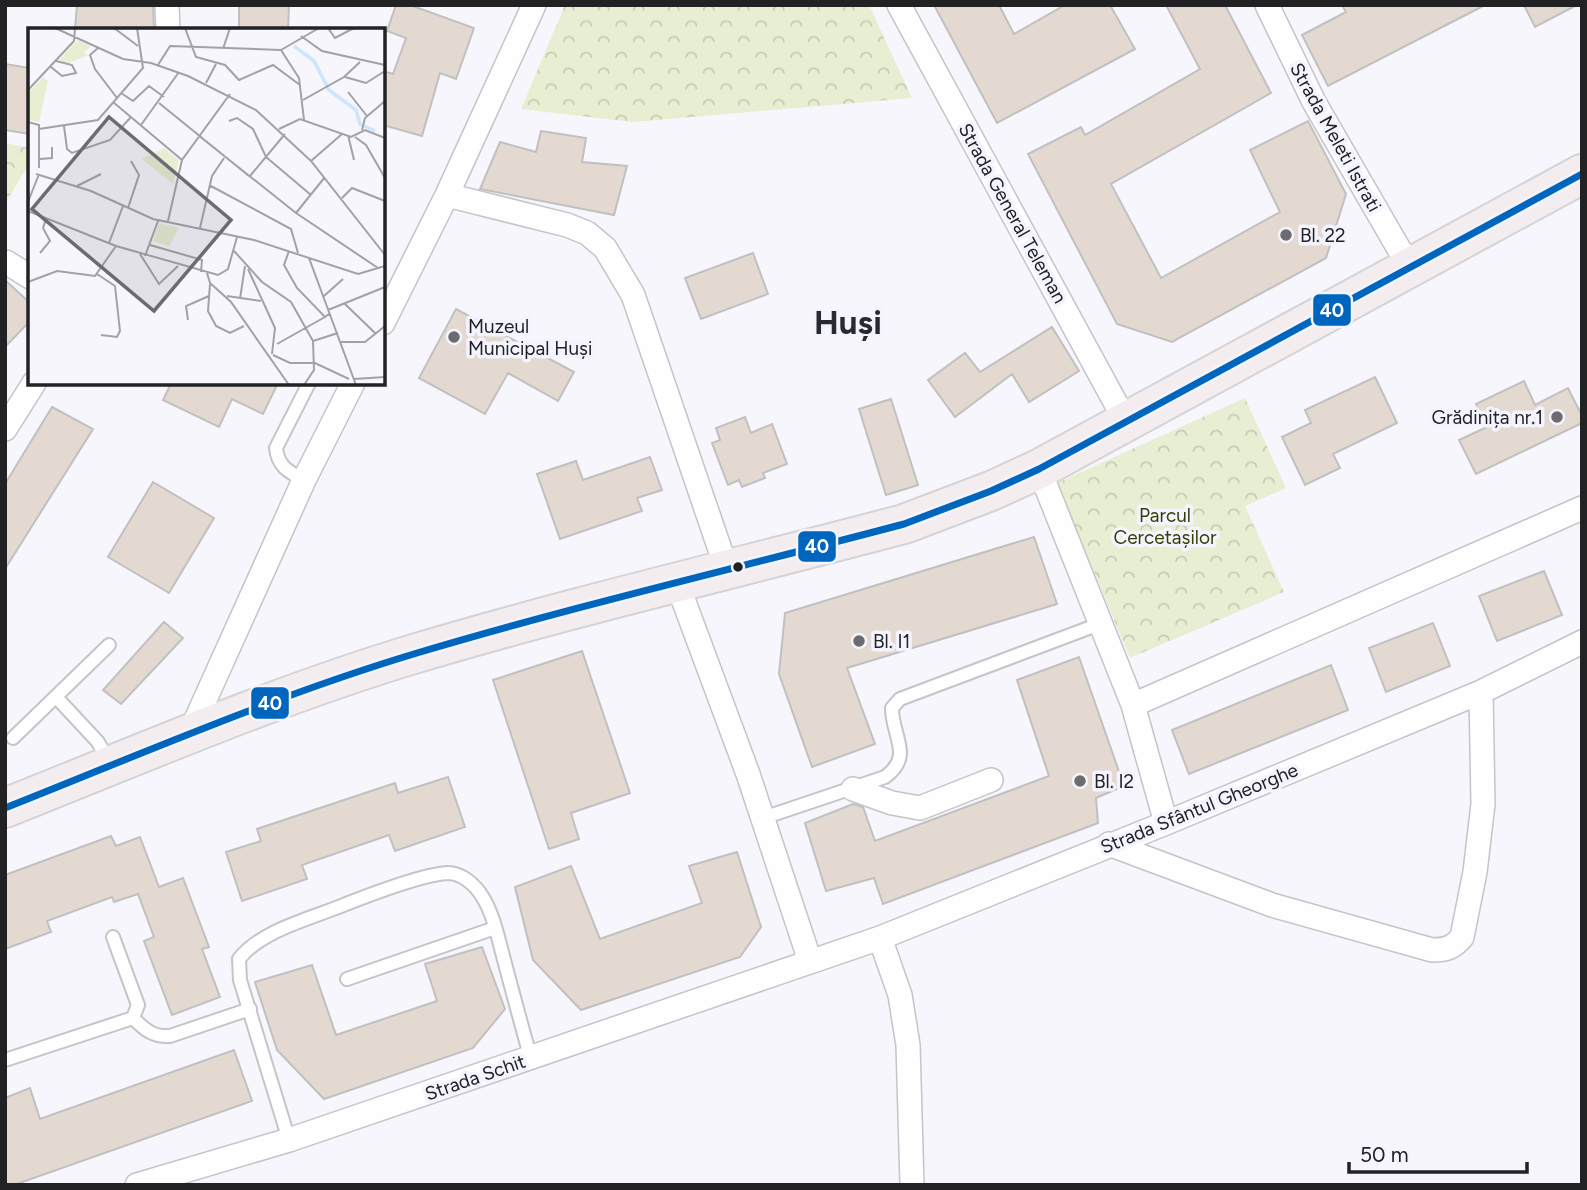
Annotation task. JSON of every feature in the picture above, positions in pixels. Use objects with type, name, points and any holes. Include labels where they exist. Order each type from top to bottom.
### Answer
[{"type":"highway","points":[[5,808],[272,702],[415,654],[904,524],[958,505],[1039,468],[1126,422],[1582,174]]},
{"type":"street","points":[[167,5],[168,28]]},
{"type":"street","points":[[385,319],[447,195],[534,5]]},
{"type":"street","name":"Strada General Teleman","points":[[899,5],[1126,422]]},
{"type":"street","name":"Strada Meleti Istrati","points":[[1266,5],[1314,102],[1410,268]]},
{"type":"street","points":[[447,195],[567,225],[587,233],[605,248],[632,295],[727,570]]},
{"type":"street","points":[[6,262],[28,276]]},
{"type":"street","points":[[5,429],[33,385]]},
{"type":"street","points":[[189,735],[304,480],[352,385]]},
{"type":"street","points":[[1039,468],[1133,705],[1166,823]]},
{"type":"street","points":[[1133,705],[1582,508]]},
{"type":"street","points":[[677,583],[763,818],[810,961]]},
{"type":"street","name":"Strada Sfântul Gheorghe","points":[[810,961],[880,938],[1166,823],[1481,692],[1582,642]]},
{"type":"street","points":[[1110,844],[1299,914],[1432,950],[1446,950],[1456,945],[1466,926],[1483,804],[1481,692]]},
{"type":"street","points":[[853,789],[892,803],[920,808],[991,780]]},
{"type":"street","points":[[880,938],[900,995],[908,1045],[912,1185]]},
{"type":"street","name":"Strada Schit","points":[[137,1185],[173,1180],[810,961]]},
{"type":"lane","points":[[304,480],[283,468],[277,460],[276,448],[308,385]]},
{"type":"lane","points":[[763,818],[853,789],[885,777],[897,769],[902,753],[892,721],[892,708],[900,699],[1102,623]]},
{"type":"lane","points":[[13,738],[109,645]]},
{"type":"lane","points":[[57,698],[98,742],[111,766]]},
{"type":"lane","points":[[289,1140],[240,980],[239,959],[246,949],[263,937],[366,898],[449,873],[463,877],[478,890],[495,928],[531,1059]]},
{"type":"lane","points":[[347,979],[495,928]]},
{"type":"lane","points":[[113,937],[138,1005],[133,1018]]},
{"type":"lane","points":[[133,1018],[149,1033],[159,1037],[170,1036],[250,1009]]},
{"type":"lane","points":[[5,1060],[133,1018]]},
{"type":"green space","points":[[565,5],[869,5],[912,98],[633,122],[521,109]]},
{"type":"green space","points":[[5,143],[28,148],[28,165],[5,204]]},
{"type":"green space","name":"Parcul Cercetașilor","points":[[1245,398],[1286,488],[1245,506],[1284,592],[1130,658],[1057,483]]},
{"type":"building","points":[[77,5],[153,5],[154,28],[75,28]]},
{"type":"building","points":[[239,5],[289,5],[288,28],[239,28]]},
{"type":"building","points":[[396,5],[410,5],[474,28],[456,79],[440,73],[422,136],[385,126],[385,72],[393,74],[406,38],[387,31]]},
{"type":"building","points":[[934,5],[999,5],[1014,34],[1065,5],[1110,5],[1135,49],[997,123]]},
{"type":"building","name":"Bl. 22","points":[[1166,5],[1225,5],[1271,93],[1111,184],[1161,278],[1280,212],[1250,150],[1308,121],[1346,194],[1326,258],[1172,342],[1117,324],[1028,154],[1081,127],[1085,135],[1200,69]]},
{"type":"building","points":[[1342,5],[1485,5],[1328,86],[1302,35],[1346,12]]},
{"type":"building","points":[[1524,5],[1577,5],[1535,27]]},
{"type":"building","points":[[5,64],[28,68],[28,134],[5,130]]},
{"type":"building","points":[[541,131],[586,138],[582,162],[627,166],[614,215],[480,189],[500,142],[536,152]]},
{"type":"building","points":[[753,253],[768,294],[701,319],[685,278]]},
{"type":"building","points":[[5,280],[28,301],[28,323],[5,347]]},
{"type":"building","points":[[456,309],[574,372],[558,401],[508,373],[485,414],[419,378]]},
{"type":"building","points":[[1052,327],[1079,371],[1029,402],[1012,374],[955,417],[928,380],[965,353],[980,372]]},
{"type":"building","points":[[1375,377],[1397,423],[1333,454],[1340,468],[1305,485],[1282,437],[1311,423],[1305,410]]},
{"type":"building","points":[[1524,381],[1535,405],[1568,388],[1582,416],[1582,423],[1476,474],[1459,440],[1487,427],[1476,404]]},
{"type":"building","points":[[170,385],[277,385],[263,414],[232,399],[219,427],[163,400]]},
{"type":"building","points":[[891,399],[918,485],[886,495],[859,409]]},
{"type":"building","points":[[52,407],[93,429],[5,569],[5,484]]},
{"type":"building","points":[[745,417],[751,433],[772,424],[787,464],[763,473],[765,478],[742,487],[739,480],[728,485],[712,443],[720,440],[716,428]]},
{"type":"building","points":[[650,457],[662,490],[637,498],[642,511],[560,539],[537,474],[576,461],[583,480]]},
{"type":"building","points":[[153,482],[214,518],[169,593],[108,557]]},
{"type":"building","name":"Bl. I1","points":[[1034,537],[1057,604],[847,668],[875,744],[812,767],[779,674],[785,613]]},
{"type":"building","points":[[1544,571],[1562,615],[1497,641],[1479,596]]},
{"type":"building","points":[[164,622],[183,638],[121,704],[103,690]]},
{"type":"building","points":[[1433,623],[1450,666],[1386,692],[1369,648]]},
{"type":"building","points":[[582,651],[630,793],[571,813],[579,839],[549,849],[493,680]]},
{"type":"building","name":"Bl. I2","points":[[1079,657],[1124,786],[1096,798],[1098,823],[883,904],[874,878],[826,891],[805,823],[853,804],[863,807],[875,841],[1049,776],[1017,680]]},
{"type":"building","points":[[1331,665],[1348,710],[1189,774],[1172,730]]},
{"type":"building","points":[[448,777],[465,827],[395,851],[389,835],[302,865],[307,879],[242,901],[226,852],[261,841],[257,829],[395,783],[398,793]]},
{"type":"building","points":[[111,836],[116,846],[140,837],[159,887],[183,878],[209,947],[202,949],[220,997],[172,1015],[144,941],[154,937],[138,894],[114,902],[112,897],[47,921],[51,932],[5,949],[5,875]]},
{"type":"building","points":[[737,852],[761,927],[740,957],[581,1010],[533,960],[515,887],[571,866],[600,939],[702,903],[689,866]]},
{"type":"building","points":[[482,947],[505,1009],[473,1048],[324,1099],[277,1050],[255,982],[312,965],[336,1035],[437,1001],[425,964]]},
{"type":"building","points":[[234,1050],[252,1101],[14,1185],[5,1185],[5,1098],[30,1088],[40,1119]]},
{"type":"transit line","name":"40","points":[[5,808],[313,687],[417,653],[904,524],[991,491],[1039,469],[1582,174]]},
{"type":"place","name":"Bl. 22","points":[[1286,235]]},
{"type":"place","name":"Muzeul Municipal Huși","points":[[454,337]]},
{"type":"place","name":"Grădinița nr.1","points":[[1557,417]]},
{"type":"place","name":"Bl. I1","points":[[859,641]]},
{"type":"place","name":"Bl. I2","points":[[1080,781]]},
{"type":"district","name":"Huși","points":[[848,322]]}]
